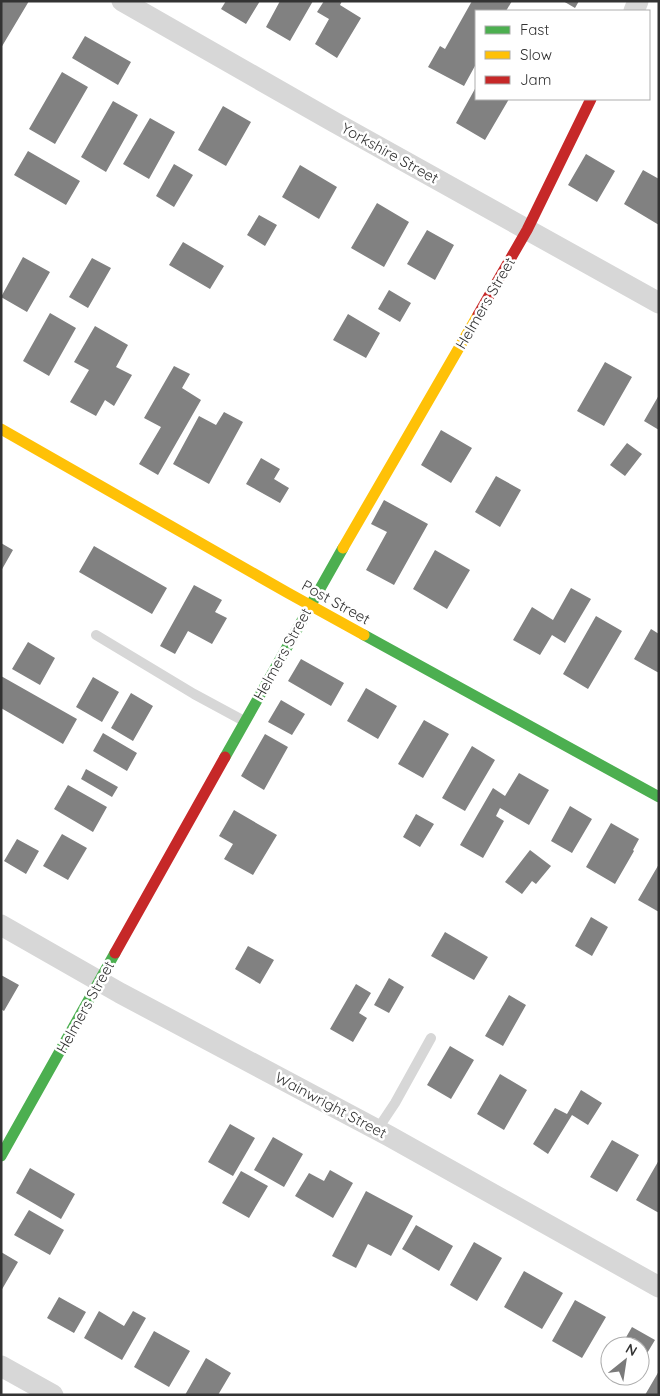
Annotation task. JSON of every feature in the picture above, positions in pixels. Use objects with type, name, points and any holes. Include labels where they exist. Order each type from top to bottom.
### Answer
[{"type":"street","name":"Yorkshire Street","points":[[122,1],[334,122],[659,303]]},
{"type":"street","name":"Helmers Street","points":[[1,1156],[310,605],[527,230],[591,100]]},
{"type":"street","name":"Post Street","points":[[1,429],[310,605],[659,797]]},
{"type":"street","name":"Wainwright Street","points":[[1,925],[100,982],[377,1130],[659,1288]]},
{"type":"street","points":[[1,1366],[53,1395]]},
{"type":"lane","points":[[96,635],[194,694],[245,722]]},
{"type":"lane","points":[[377,1130],[432,1038]]},
{"type":"building","points":[[1,1],[29,1],[1,48]]},
{"type":"building","points":[[226,1],[260,1],[246,24],[221,9]]},
{"type":"building","points":[[280,1],[313,1],[290,41],[266,27]]},
{"type":"building","points":[[324,1],[342,1],[340,5],[361,18],[337,58],[315,44],[329,19],[317,12]]},
{"type":"building","points":[[472,1],[512,1],[507,10],[475,10],[475,66],[464,86],[428,67],[440,46],[445,49]]},
{"type":"building","points":[[563,1],[579,1],[575,8]]},
{"type":"building","points":[[85,36],[131,62],[118,85],[72,58]]},
{"type":"building","points":[[62,72],[88,87],[55,144],[29,129]]},
{"type":"building","points":[[475,89],[475,100],[508,100],[485,140],[456,123]]},
{"type":"building","points":[[113,101],[138,115],[106,172],[81,157]]},
{"type":"building","points":[[223,106],[251,122],[226,166],[198,150]]},
{"type":"building","points":[[150,118],[175,132],[149,179],[123,164]]},
{"type":"building","points":[[28,151],[80,181],[66,205],[14,175]]},
{"type":"building","points":[[586,154],[615,171],[597,202],[568,185]]},
{"type":"building","points":[[174,164],[193,175],[174,207],[156,196]]},
{"type":"building","points":[[300,165],[337,187],[319,219],[282,197]]},
{"type":"building","points":[[643,170],[659,179],[659,225],[624,204]]},
{"type":"building","points":[[377,203],[409,222],[384,267],[351,248]]},
{"type":"building","points":[[259,215],[277,225],[265,246],[247,235]]},
{"type":"building","points":[[427,230],[454,245],[435,280],[407,264]]},
{"type":"building","points":[[183,242],[224,266],[210,289],[169,265]]},
{"type":"building","points":[[23,257],[50,272],[27,312],[1,297]]},
{"type":"building","points":[[92,258],[111,268],[88,308],[69,297]]},
{"type":"building","points":[[389,290],[411,303],[400,322],[378,309]]},
{"type":"building","points":[[50,313],[76,328],[49,376],[23,361]]},
{"type":"building","points":[[348,314],[380,333],[366,358],[333,340]]},
{"type":"building","points":[[95,326],[128,345],[116,367],[132,375],[114,406],[105,400],[96,416],[70,402],[89,370],[74,362]]},
{"type":"building","points":[[605,362],[632,377],[604,426],[577,411]]},
{"type":"building","points":[[174,366],[190,374],[182,388],[201,400],[158,475],[139,464],[161,427],[144,418]]},
{"type":"building","points":[[659,395],[659,430],[644,421]]},
{"type":"building","points":[[224,412],[243,422],[209,484],[173,464],[199,416],[216,425]]},
{"type":"building","points":[[441,430],[472,448],[451,483],[421,465]]},
{"type":"building","points":[[627,443],[642,454],[625,476],[610,465]]},
{"type":"building","points":[[261,458],[280,469],[274,479],[289,488],[280,503],[246,484]]},
{"type":"building","points":[[496,476],[521,490],[500,527],[475,512]]},
{"type":"building","points":[[384,500],[428,524],[394,585],[366,570],[387,532],[371,524]]},
{"type":"building","points":[[1,543],[13,550],[1,571]]},
{"type":"building","points":[[94,546],[167,588],[152,614],[79,572]]},
{"type":"building","points":[[435,550],[470,570],[447,609],[413,589]]},
{"type":"building","points":[[194,585],[222,600],[215,612],[227,618],[212,644],[188,631],[175,654],[160,646]]},
{"type":"building","points":[[571,588],[591,599],[565,643],[552,635],[540,655],[513,640],[532,607],[553,620]]},
{"type":"building","points":[[596,616],[622,631],[588,689],[563,674]]},
{"type":"building","points":[[651,629],[659,634],[659,673],[634,659]]},
{"type":"building","points":[[28,642],[55,658],[40,685],[12,669]]},
{"type":"building","points":[[301,659],[344,683],[331,706],[288,681]]},
{"type":"building","points":[[1,676],[77,719],[63,744],[1,708]]},
{"type":"building","points":[[93,677],[119,692],[102,722],[76,707]]},
{"type":"building","points":[[366,688],[397,706],[378,739],[347,721]]},
{"type":"building","points":[[131,693],[153,706],[133,741],[111,728]]},
{"type":"building","points":[[281,700],[305,714],[292,735],[268,722]]},
{"type":"building","points":[[424,720],[449,734],[423,778],[398,764]]},
{"type":"building","points":[[103,733],[137,753],[127,771],[93,751]]},
{"type":"building","points":[[265,734],[288,747],[264,790],[241,776]]},
{"type":"building","points":[[472,746],[495,760],[465,811],[442,798]]},
{"type":"building","points":[[86,769],[118,787],[112,797],[81,779]]},
{"type":"building","points":[[519,773],[549,790],[529,825],[500,808],[496,816],[504,821],[483,858],[460,845],[493,788],[505,796]]},
{"type":"building","points":[[68,785],[107,807],[93,832],[54,809]]},
{"type":"building","points":[[570,806],[592,819],[572,853],[551,841]]},
{"type":"building","points":[[234,810],[277,835],[253,875],[224,859],[233,844],[219,836]]},
{"type":"building","points":[[416,814],[434,824],[420,847],[403,837]]},
{"type":"building","points":[[611,823],[639,839],[615,884],[586,867]]},
{"type":"building","points":[[62,834],[87,848],[68,880],[43,866]]},
{"type":"building","points":[[17,839],[39,851],[26,874],[4,861]]},
{"type":"building","points":[[530,850],[551,866],[536,884],[532,881],[522,894],[505,882]]},
{"type":"building","points":[[659,864],[659,912],[638,900]]},
{"type":"building","points":[[591,917],[608,927],[592,956],[575,946]]},
{"type":"building","points":[[445,932],[488,957],[474,980],[431,956]]},
{"type":"building","points":[[248,946],[274,960],[260,984],[235,969]]},
{"type":"building","points":[[1,975],[19,985],[4,1011],[1,1009]]},
{"type":"building","points":[[389,978],[404,987],[389,1013],[374,1005]]},
{"type":"building","points":[[356,984],[371,993],[359,1013],[367,1018],[353,1042],[330,1029]]},
{"type":"building","points":[[509,995],[526,1005],[503,1046],[485,1036]]},
{"type":"building","points":[[450,1046],[474,1060],[451,1099],[427,1085]]},
{"type":"building","points":[[500,1074],[527,1090],[504,1130],[477,1114]]},
{"type":"building","points":[[581,1090],[602,1103],[588,1125],[572,1115],[548,1154],[533,1144],[555,1108],[567,1114]]},
{"type":"building","points":[[230,1124],[255,1138],[233,1176],[208,1162]]},
{"type":"building","points":[[273,1137],[303,1154],[284,1187],[254,1170]]},
{"type":"building","points":[[612,1140],[639,1155],[617,1192],[590,1177]]},
{"type":"building","points":[[659,1160],[659,1213],[636,1200]]},
{"type":"building","points":[[30,1168],[75,1194],[61,1219],[16,1193]]},
{"type":"building","points":[[330,1170],[353,1183],[333,1218],[295,1196],[309,1173],[324,1181]]},
{"type":"building","points":[[241,1171],[268,1186],[249,1218],[222,1203]]},
{"type":"building","points":[[366,1191],[413,1216],[391,1256],[368,1244],[356,1268],[332,1256]]},
{"type":"building","points":[[29,1210],[64,1230],[50,1255],[14,1235]]},
{"type":"building","points":[[416,1225],[453,1246],[439,1271],[402,1249]]},
{"type":"building","points":[[474,1242],[502,1258],[477,1301],[450,1285]]},
{"type":"building","points":[[1,1252],[18,1262],[1,1291]]},
{"type":"building","points":[[524,1271],[563,1293],[542,1329],[504,1307]]},
{"type":"building","points":[[59,1297],[86,1312],[74,1333],[47,1318]]},
{"type":"building","points":[[575,1300],[606,1317],[582,1358],[552,1341]]},
{"type":"building","points":[[99,1311],[124,1326],[133,1311],[146,1318],[122,1360],[84,1338]]},
{"type":"building","points":[[632,1327],[648,1336],[627,1336]]},
{"type":"building","points":[[154,1331],[190,1351],[169,1387],[134,1367]]},
{"type":"building","points":[[650,1337],[655,1340],[650,1348]]},
{"type":"building","points":[[206,1358],[231,1373],[218,1395],[185,1395]]},
{"type":"building","points":[[659,1371],[659,1395],[645,1395]]},
{"type":"traffic: fast","points":[[225,757],[343,548]]},
{"type":"traffic: fast","points":[[364,635],[659,797]]},
{"type":"traffic: fast","points":[[1,1156],[115,953]]},
{"type":"traffic: slow","points":[[343,548],[478,315]]},
{"type":"traffic: slow","points":[[1,429],[364,635]]},
{"type":"traffic: jam","points":[[478,315],[527,230],[591,100]]},
{"type":"traffic: jam","points":[[115,953],[225,757]]}]
